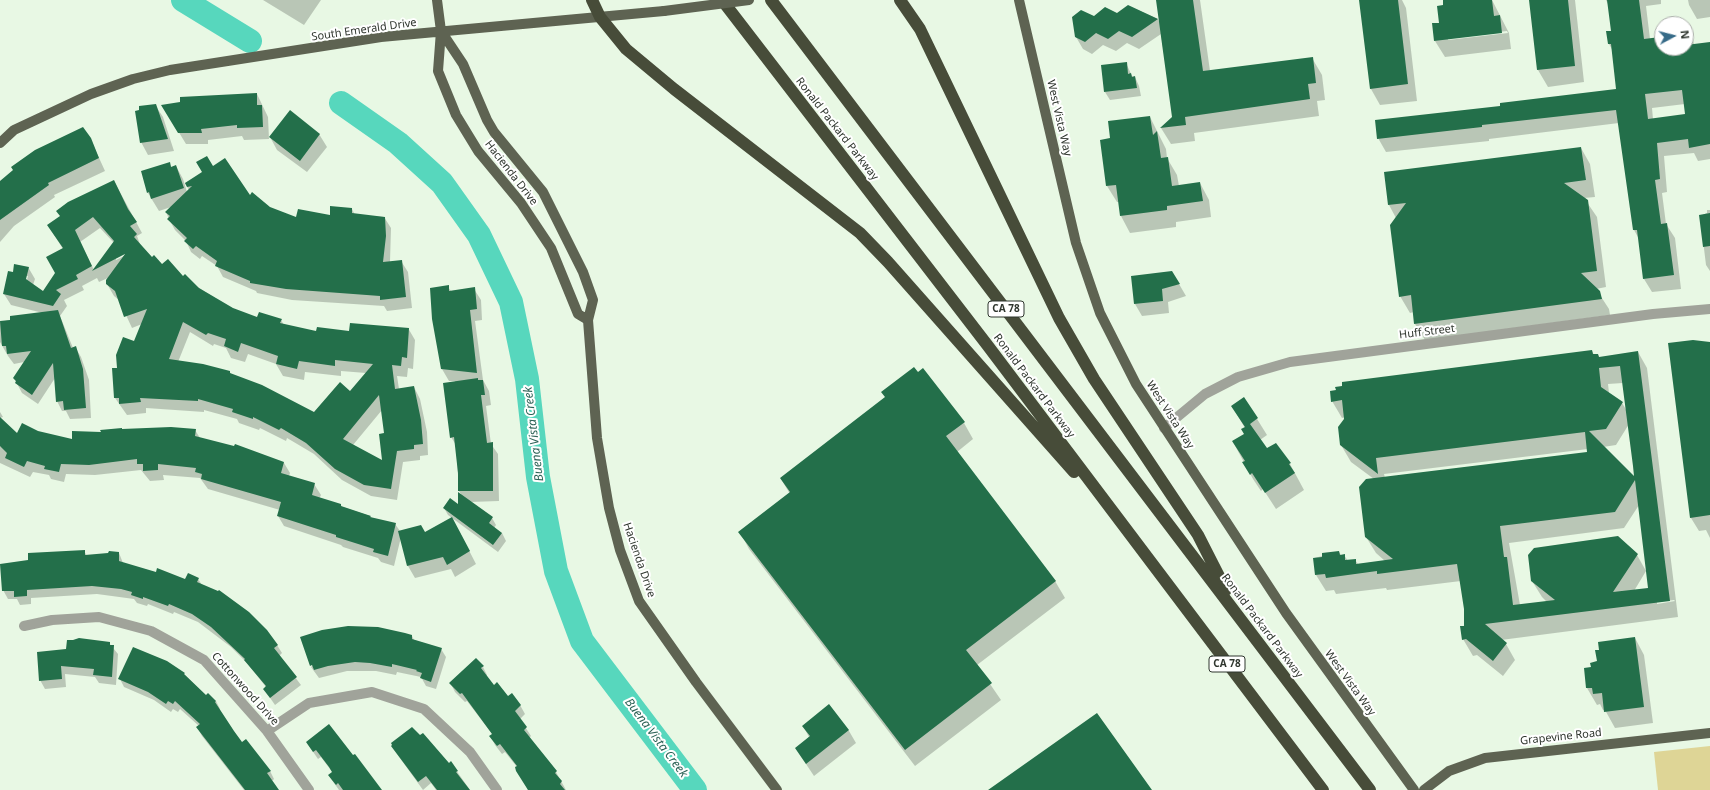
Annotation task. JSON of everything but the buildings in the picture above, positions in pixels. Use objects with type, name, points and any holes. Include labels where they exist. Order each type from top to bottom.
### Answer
[{"type":"highway","points":[[592,0],[600,17],[626,49],[860,233],[888,262],[1131,537]]},
{"type":"highway","name":"Ronald Packard Parkway","points":[[722,0],[988,346],[1323,790]]},
{"type":"highway","name":"Ronald Packard Parkway","points":[[771,0],[1370,790]]},
{"type":"highway","points":[[900,0],[920,29],[988,174],[1059,318],[1094,378],[1198,535],[1240,618]]},
{"type":"main road","name":"Hacienda Drive","points":[[437,0],[441,32],[438,71],[456,115],[478,151],[521,203],[551,248],[578,314],[588,320]]},
{"type":"main road","name":"South Emerald Drive","points":[[0,143],[14,130],[91,94],[133,79],[170,70],[376,38],[600,17],[749,0]]},
{"type":"main road","name":"West Vista Way","points":[[1019,0],[1076,243],[1100,313],[1136,384],[1164,428],[1286,613],[1414,790]]},
{"type":"main road","name":"Hacienda Drive","points":[[441,32],[466,69],[487,120],[494,132],[543,192],[583,272],[593,300],[588,320],[597,435],[609,508],[620,550],[639,601],[696,682],[777,790]]},
{"type":"main road","name":"Grapevine Road","points":[[1424,790],[1449,771],[1485,758],[1710,733]]},
{"type":"street","name":"Huff Street","points":[[1164,428],[1205,394],[1238,377],[1290,362],[1653,314],[1710,309]]},
{"type":"street","name":"Cottonwood Drive","points":[[24,626],[52,620],[99,617],[151,631],[204,660],[267,731],[310,790]]},
{"type":"street","points":[[267,731],[309,703],[372,692],[424,709],[470,752],[497,790]]},
{"type":"shaded area","points":[[1710,746],[1710,790],[1658,790],[1654,752]]},
{"type":"waterway","name":"Buena Vista Creek","points":[[183,0],[250,41]]},
{"type":"waterway","name":"Buena Vista Creek","points":[[341,103],[398,143],[442,183],[479,235],[511,302],[527,379],[538,477],[556,571],[582,641],[695,790]]}]
